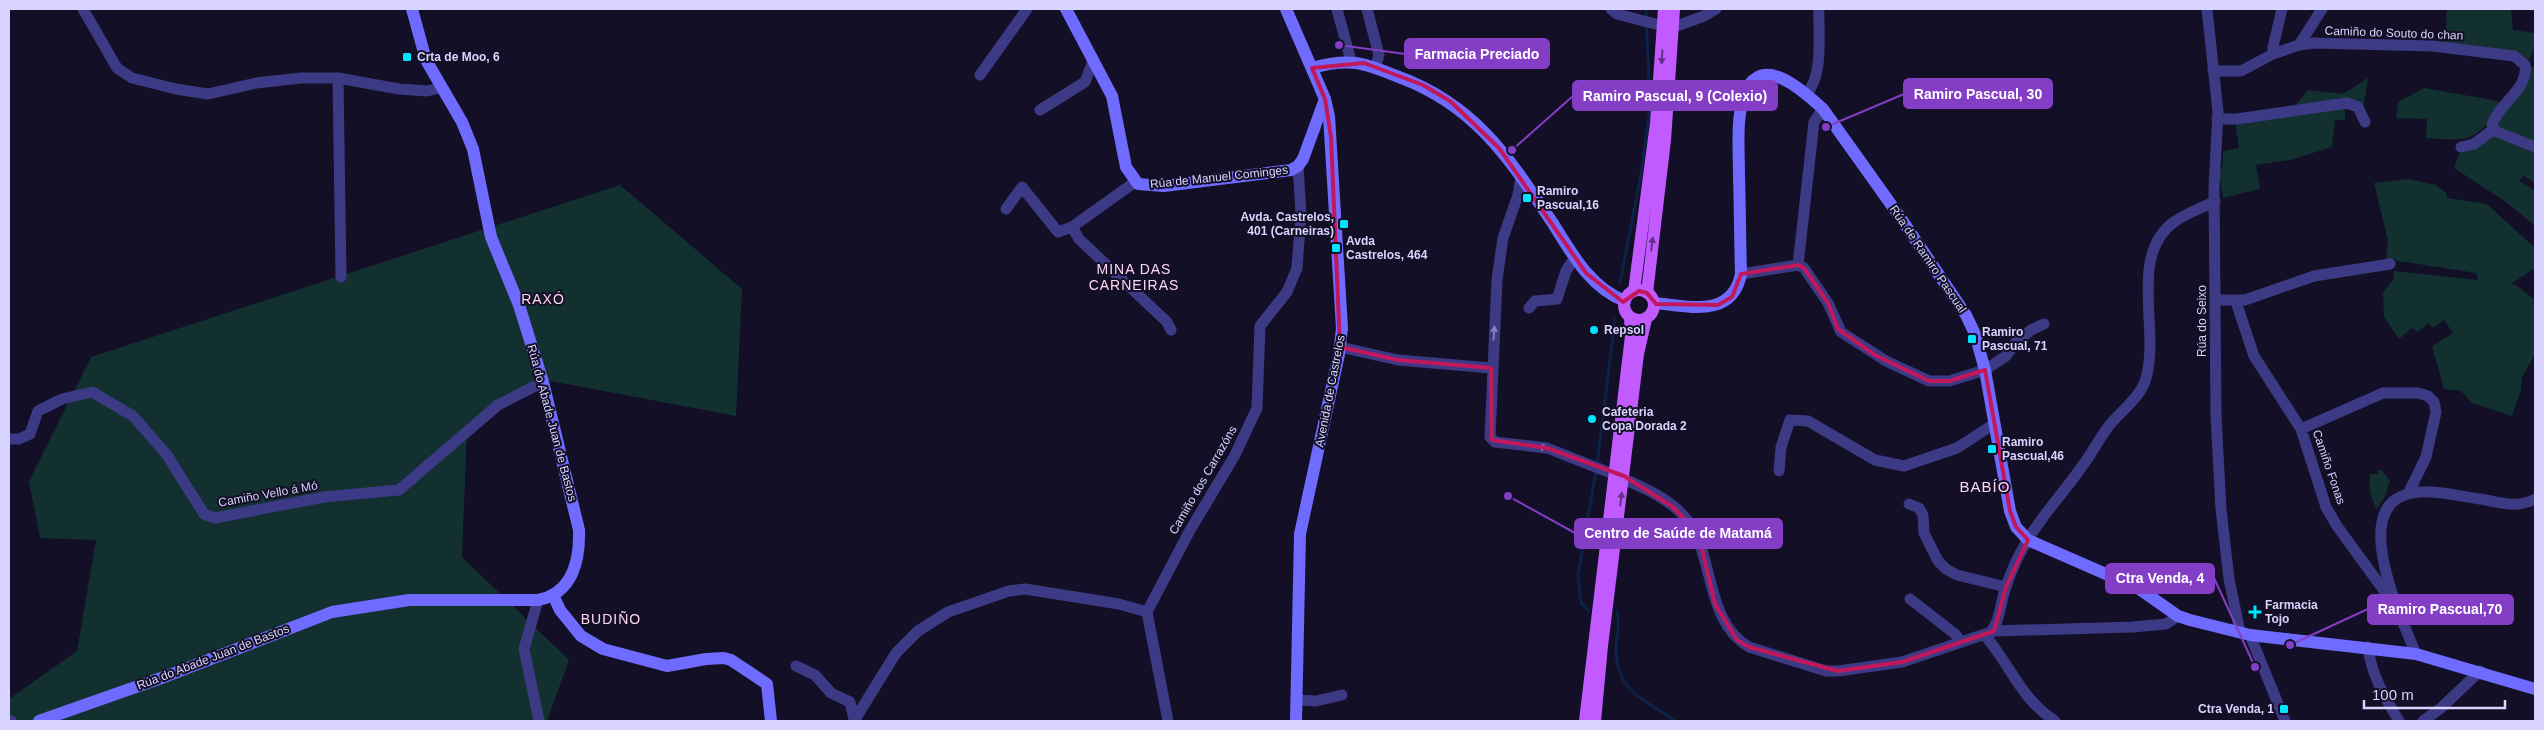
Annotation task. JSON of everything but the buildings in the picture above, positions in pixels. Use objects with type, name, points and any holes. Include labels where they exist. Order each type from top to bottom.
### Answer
[{"type":"main road","points":[[1641,292],[1666,130],[1664,9]]},
{"type":"main road","points":[[1663,25],[1674,9]]},
{"type":"main road","points":[[1585,721],[1631,336],[1630,317],[1625,310],[1625,301],[1641,292]]},
{"type":"main road","points":[[1595,721],[1613,475],[1646,319],[1652,312],[1654,303],[1641,292]]},
{"type":"main road","points":[[1630,317],[1638,320],[1646,319]]},
{"type":"street","points":[[83,9],[113,63],[132,78],[176,89],[208,94],[256,83],[302,78],[338,78],[399,89],[427,91],[440,88]]},
{"type":"street","name":"Rúa do Abade Juan de Bastos","points":[[39,721],[167,676],[332,612],[409,600],[538,600],[553,595],[562,588],[574,570],[580,545],[579,530],[543,382],[519,304],[491,237],[480,176],[469,135],[440,88],[426,60],[412,9]]},
{"type":"street","points":[[980,75],[1027,9]]},
{"type":"street","name":"Rúa de Manuel Cominges","points":[[1066,9],[1114,102],[1126,167],[1136,182],[1148,186],[1164,186],[1291,170],[1298,166],[1306,152],[1325,99]]},
{"type":"street","name":"Avenida de Castrelos","points":[[1286,9],[1325,99],[1330,130],[1342,312],[1340,347],[1300,534],[1296,721]]},
{"type":"street","points":[[1337,9],[1351,61]]},
{"type":"street","points":[[1368,9],[1379,55],[1375,68]]},
{"type":"street","points":[[1611,9],[1617,14],[1663,25],[1704,16],[1716,9]]},
{"type":"street","points":[[1807,94],[1814,83],[1817,66],[1820,9]]},
{"type":"street","points":[[2273,54],[2272,47],[2282,9]]},
{"type":"street","points":[[2298,45],[2322,9]]},
{"type":"street","name":"Rúa do Seixo","points":[[2203,10],[2214,71],[2218,119],[2215,201],[2216,415],[2221,510],[2229,579],[2245,634],[2285,721]]},
{"type":"street","name":"Camiño do Souto do chan","points":[[2214,71],[2241,71],[2273,54],[2298,45],[2433,46],[2514,56],[2523,62],[2526,70],[2522,84],[2494,117],[2492,125],[2494,129]]},
{"type":"street","points":[[1040,110],[1085,82],[1093,61]]},
{"type":"street","points":[[1312,68],[1341,61],[1351,61],[1423,85],[1450,101],[1485,133],[1521,176],[1575,257],[1597,284],[1625,301]]},
{"type":"street","name":"Rúa de Ramiro Pascual","points":[[1654,303],[1698,306],[1718,305],[1732,297],[1741,274],[1739,143],[1740,113],[1745,92],[1758,76],[1771,75],[1807,94],[1823,109],[1956,298],[1975,334],[1985,370],[2010,511],[2016,527],[2028,540]]},
{"type":"street","points":[[338,78],[341,277]]},
{"type":"street","points":[[2218,119],[2238,119],[2347,103],[2358,107],[2365,122]]},
{"type":"street","points":[[1798,265],[1814,122],[1823,109]]},
{"type":"street","points":[[2461,147],[2474,144],[2494,129],[2535,147]]},
{"type":"street","name":"Camiño dos Carrazóns","points":[[1147,612],[1189,532],[1236,455],[1257,408],[1260,326],[1287,292],[1297,268],[1300,214],[1298,166]]},
{"type":"street","points":[[1521,176],[1518,195],[1503,238],[1497,280],[1488,432],[1492,440],[1547,448],[1653,492],[1674,507],[1693,528],[1708,563],[1715,604],[1737,640],[1749,647],[1826,670],[1838,671],[1902,662],[1994,631],[2166,624],[2178,616]]},
{"type":"street","points":[[1006,209],[1022,188],[1058,232],[1072,227],[1136,182]]},
{"type":"street","points":[[2056,721],[2030,702],[1987,638],[1994,631],[2006,588],[2028,540],[2052,502],[2083,466],[2106,429],[2138,394],[2144,384],[2152,348],[2148,300],[2150,260],[2160,240],[2173,223],[2215,201]]},
{"type":"street","points":[[1072,227],[1079,239],[1167,322],[1170,330]]},
{"type":"street","points":[[1530,308],[1535,301],[1557,299],[1566,271],[1575,257]]},
{"type":"street","points":[[2216,300],[2236,302],[2314,276],[2390,264]]},
{"type":"street","points":[[1741,274],[1798,265],[1804,268],[1828,303],[1838,329],[1880,358],[1929,381],[1949,381],[1985,370],[2006,356],[2016,342],[2031,330],[2044,324]]},
{"type":"street","name":"Camiño Fonas","points":[[2236,302],[2254,356],[2301,429],[2326,507],[2337,526],[2396,607]]},
{"type":"street","points":[[1340,347],[1398,360],[1491,368]]},
{"type":"street","name":"Camiño Vello á Mó","points":[[9,439],[30,434],[35,414],[47,404],[92,392],[133,416],[167,455],[204,514],[215,518],[324,497],[399,490],[498,405],[543,382]]},
{"type":"street","points":[[2301,429],[2382,393],[2418,393],[2428,396],[2434,402],[2436,412],[2426,457],[2408,494]]},
{"type":"street","points":[[1779,471],[1781,447],[1790,420],[1808,421],[1875,460],[1904,466],[1957,448],[1994,424]]},
{"type":"street","points":[[2416,654],[2396,607],[2380,545],[2380,524],[2385,509],[2394,500],[2408,494],[2433,492],[2510,505],[2524,505],[2535,500]]},
{"type":"street","points":[[1909,504],[1919,508],[1923,515],[1924,533],[1938,561],[1946,569],[1957,575],[2006,588]]},
{"type":"street","points":[[2028,540],[2132,585],[2178,616],[2245,634],[2416,654],[2535,689]]},
{"type":"street","points":[[854,720],[884,675],[896,653],[918,631],[948,612],[1009,591],[1025,589],[1119,604],[1147,612],[1168,721]]},
{"type":"street","points":[[553,595],[560,610],[581,636],[603,649],[666,666],[714,658],[731,660],[767,684],[771,721]]},
{"type":"street","points":[[1910,599],[1955,634],[1961,642]]},
{"type":"street","points":[[538,600],[524,649],[539,721]]},
{"type":"street","points":[[2368,647],[2369,658],[2382,694],[2399,721]]},
{"type":"street","points":[[796,666],[815,675],[831,693],[850,702],[854,720]]},
{"type":"street","points":[[2423,721],[2442,708],[2480,672]]},
{"type":"street","points":[[1296,700],[1316,701],[1342,695]]},
{"type":"highlighted area","points":[[1364,63],[1423,85],[1450,101],[1499,148],[1586,273],[1623,302],[1639,291],[1647,293],[1656,304],[1718,305],[1732,297],[1741,274],[1798,265],[1804,268],[1828,303],[1838,329],[1875,355],[1929,381],[1949,381],[1985,370],[2010,511],[2016,527],[2028,540],[2006,587],[1994,631],[1902,662],[1838,671],[1749,647],[1737,640],[1715,604],[1701,545],[1693,528],[1673,507],[1624,476],[1547,448],[1492,440],[1491,368],[1398,360],[1340,347],[1331,137],[1325,99],[1312,68]]},
{"type":"green space","points":[[2447,9],[2511,9],[2513,30],[2535,33],[2535,46],[2528,62],[2445,45]]},
{"type":"green space","points":[[2529,66],[2535,68],[2535,145],[2496,128]]},
{"type":"green space","points":[[2368,78],[2364,104],[2345,110],[2345,120],[2335,120],[2332,147],[2290,160],[2256,165],[2260,189],[2223,198],[2218,169],[2222,169],[2223,151],[2239,148],[2235,121],[2294,107],[2308,90],[2343,94]]},
{"type":"green space","points":[[2424,88],[2498,101],[2498,104],[2484,126],[2478,133],[2470,137],[2462,139],[2426,138],[2427,119],[2396,118],[2398,102]]},
{"type":"green space","points":[[2494,132],[2535,149],[2535,183],[2523,176],[2519,181],[2535,190],[2535,226],[2506,202],[2454,168],[2461,149]]},
{"type":"green space","points":[[2409,179],[2436,185],[2447,194],[2447,198],[2487,204],[2535,248],[2535,268],[2511,284],[2516,285],[2535,300],[2535,354],[2522,377],[2521,390],[2512,416],[2472,403],[2461,391],[2444,389],[2432,346],[2453,333],[2444,320],[2433,328],[2428,323],[2418,332],[2412,328],[2399,339],[2384,317],[2383,293],[2394,278],[2394,271],[2478,280],[2476,273],[2386,259],[2388,241],[2374,183]]},
{"type":"green space","points":[[620,185],[742,289],[736,416],[540,379],[467,430],[462,557],[569,660],[547,721],[9,721],[9,699],[77,651],[96,540],[40,538],[29,481],[91,357]]},
{"type":"green space","points":[[2378,470],[2382,470],[2390,481],[2385,496],[2377,509],[2371,497],[2370,474],[2378,474]]},
{"type":"waterway","points":[[1620,283],[1641,174],[1650,107],[1646,9]]},
{"type":"waterway","points":[[1597,464],[1615,319]]},
{"type":"waterway","points":[[1589,611],[1581,603],[1578,574],[1596,471]]},
{"type":"waterway","points":[[1617,612],[1616,654],[1618,668],[1623,679],[1636,695],[1675,721]]},
{"type":"place","name":"Farmacia Preciado","points":[[1339,45]]},
{"type":"place","name":"Crta de Moo, 6","points":[[407,57]]},
{"type":"place","name":"Ramiro Pascual, 30","points":[[1826,127]]},
{"type":"place","name":"Ramiro Pascual, 9 (Colexio)","points":[[1512,150]]},
{"type":"place","name":"Ramiro Pascual,16","points":[[1527,198]]},
{"type":"place","name":"Avda. Castrelos, 401 (Carneiras)","points":[[1344,224]]},
{"type":"place","name":"Avda Castrelos, 464","points":[[1336,248]]},
{"type":"place","name":"Repsol","points":[[1594,330]]},
{"type":"place","name":"Ramiro Pascual, 71","points":[[1972,339]]},
{"type":"place","name":"Cafeteria Copa Dorada 2","points":[[1592,419]]},
{"type":"place","name":"Ramiro Pascual,46","points":[[1992,449]]},
{"type":"place","name":"Centro de Saúde de Matamá","points":[[1508,496]]},
{"type":"place","name":"Farmacia Tojo","points":[[2255,612]]},
{"type":"place","name":"Ramiro Pascual,70","points":[[2290,645]]},
{"type":"place","name":"Ctra Venda, 4","points":[[2255,667]]},
{"type":"place","name":"Ctra Venda, 1","points":[[2284,709]]},
{"type":"district","name":"MINA DAS CARNEIRAS","points":[[1134,278]]},
{"type":"district","name":"RAXÓ","points":[[543,299]]},
{"type":"district","name":"BABÍO","points":[[1985,487]]},
{"type":"district","name":"BUDIÑO","points":[[611,619]]}]
